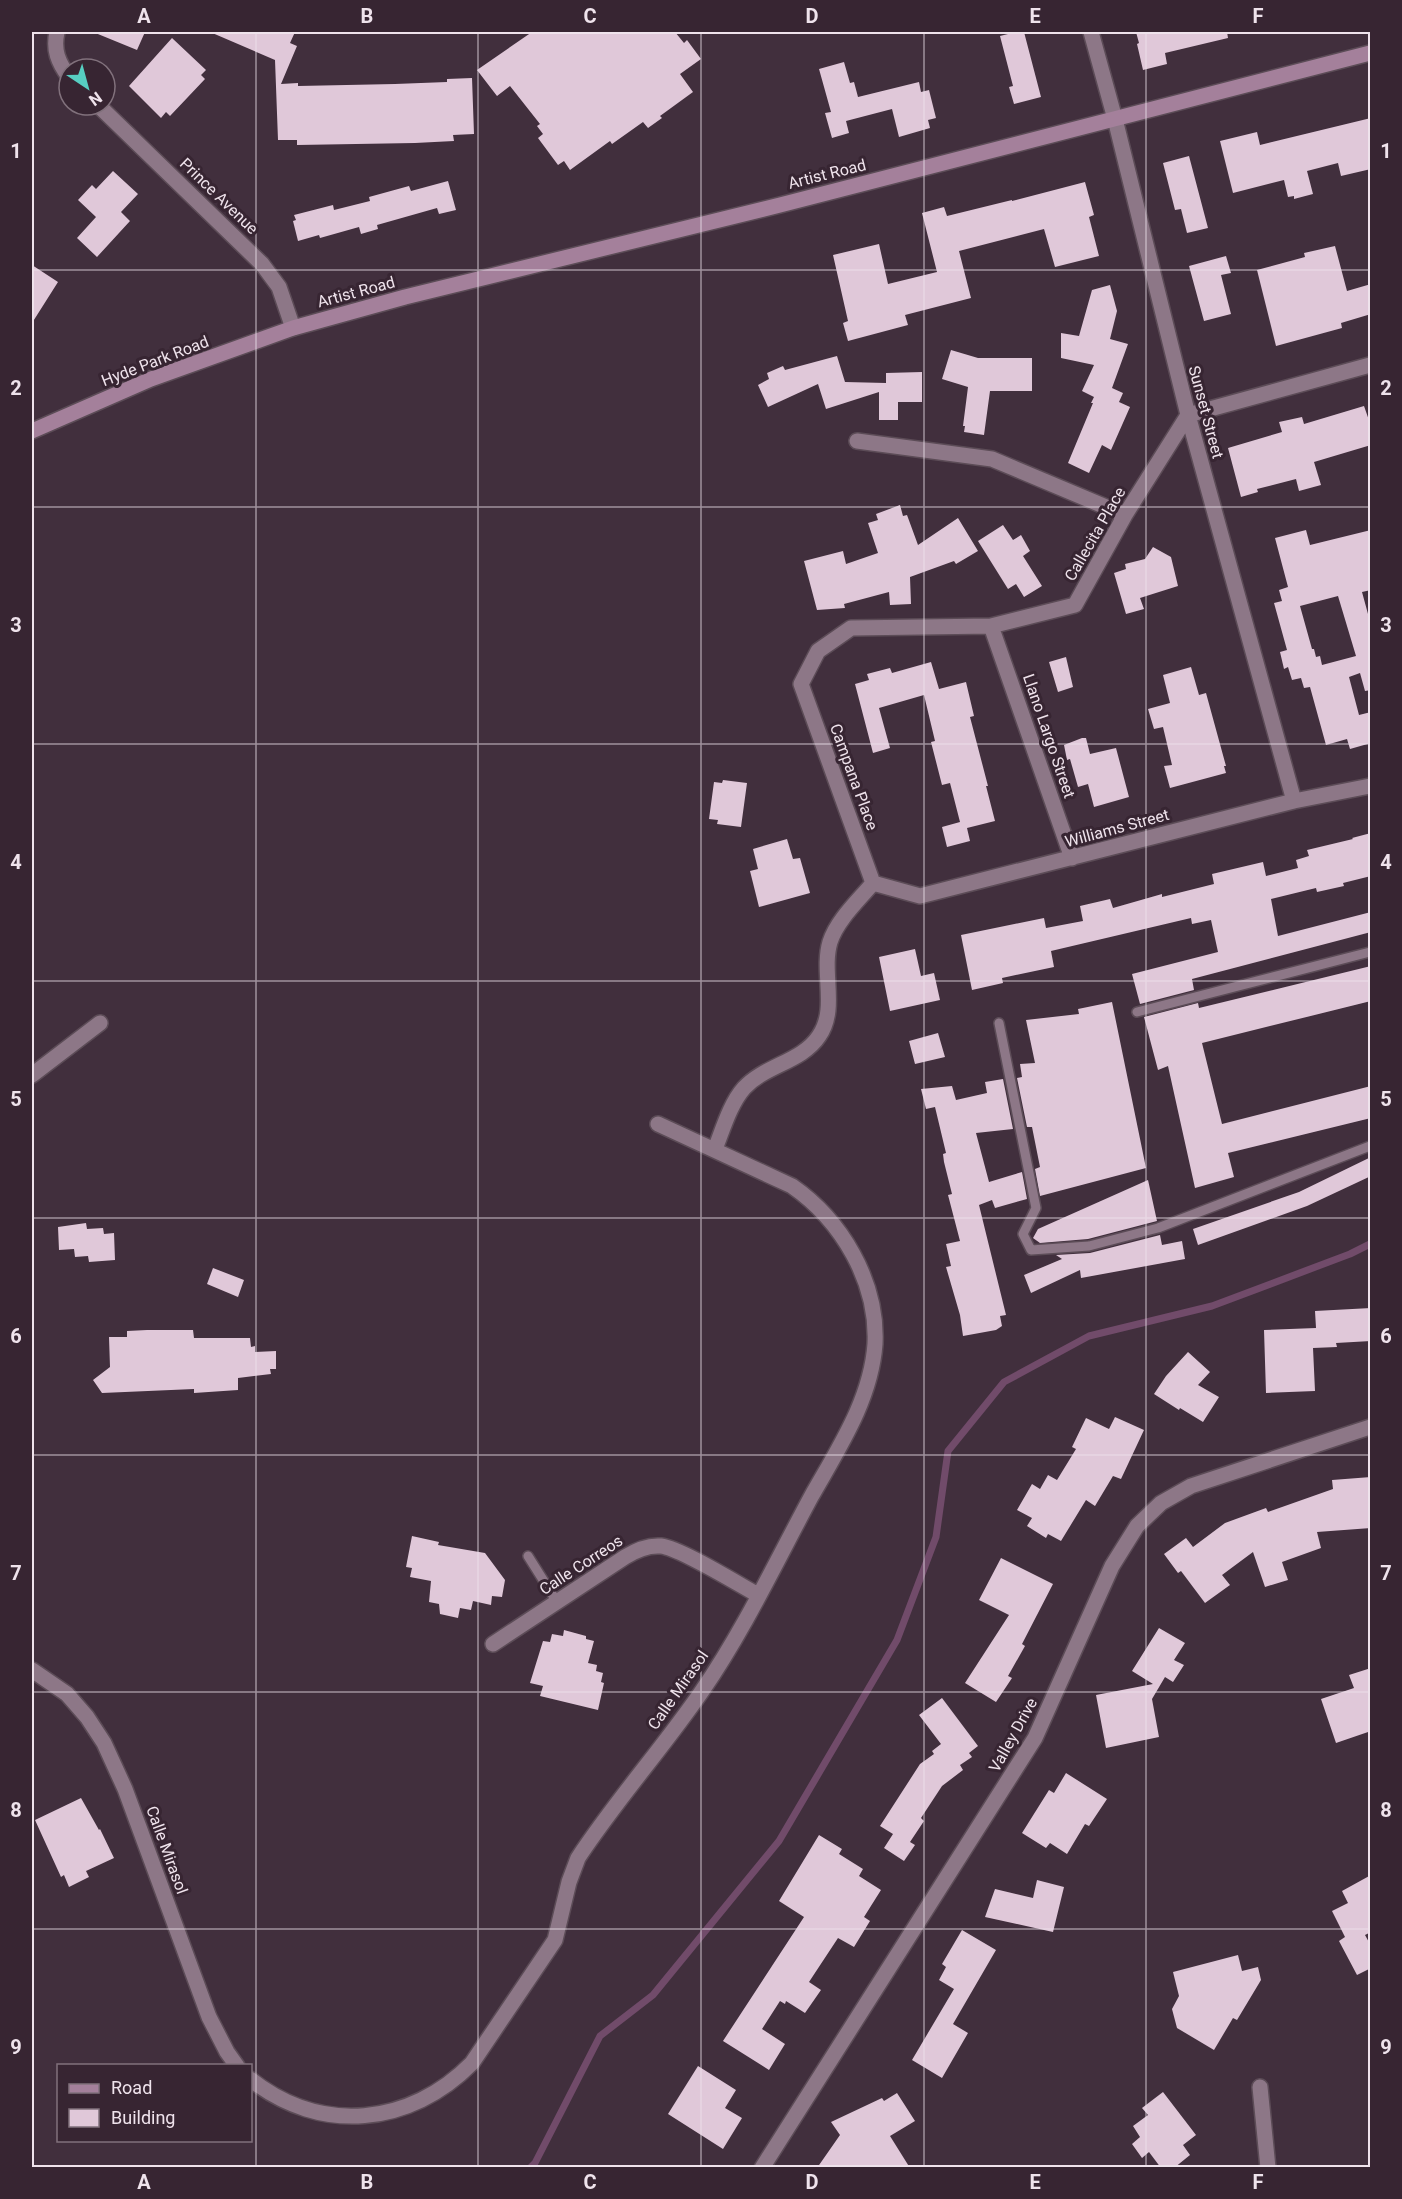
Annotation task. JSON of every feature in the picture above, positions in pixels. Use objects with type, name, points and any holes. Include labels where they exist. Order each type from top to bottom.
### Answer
[{"type":"main road","name":"Artist Road","points":[[293,328],[405,297],[1371,53]]},
{"type":"main road","name":"Hyde Park Road","points":[[32,431],[151,379],[293,328]]},
{"type":"street","points":[[57,32],[55,46],[57,58]]},
{"type":"street","name":"Sunset Street","points":[[1091,32],[1188,414],[1294,801]]},
{"type":"street","name":"Prince Avenue","points":[[110,117],[262,264],[279,287],[293,328]]},
{"type":"street","points":[[1188,414],[1371,365]]},
{"type":"street","name":"Callecita Place","points":[[801,684],[818,651],[851,628],[991,626],[1075,605],[1125,515],[1188,414]]},
{"type":"street","points":[[857,441],[992,459],[1125,515]]},
{"type":"street","name":"Llano Largo Street","points":[[991,626],[1072,858]]},
{"type":"street","name":"Campana Place","points":[[801,684],[873,883]]},
{"type":"street","name":"Williams Street","points":[[873,883],[920,896],[1294,801],[1371,786]]},
{"type":"street","points":[[715,1149],[728,1117],[745,1087],[754,1079],[799,1054],[820,1036],[826,1022],[828,1008],[830,940],[844,918],[873,883]]},
{"type":"street","points":[[32,1075],[100,1023]]},
{"type":"street","name":"Calle Mirasol","points":[[252,2080],[283,2101],[321,2114],[344,2116],[391,2112],[416,2104],[458,2077],[484,2048],[555,1940],[569,1882],[578,1858],[701,1693],[758,1595],[854,1420],[873,1363],[874,1323],[866,1285],[838,1229],[825,1213],[792,1186],[658,1124]]},
{"type":"street","name":"Valley Drive","points":[[762,2168],[1035,1738],[1112,1566],[1137,1526],[1161,1503],[1191,1486],[1371,1427]]},
{"type":"street","name":"Calle Correos","points":[[493,1644],[641,1549],[660,1546],[670,1548],[758,1595]]},
{"type":"street","name":"Calle Mirasol","points":[[32,1670],[67,1694],[87,1717],[104,1743],[124,1789],[209,2017],[236,2064]]},
{"type":"street","points":[[1260,2087],[1268,2168]]},
{"type":"lane","points":[[1137,1012],[1371,952]]},
{"type":"lane","points":[[999,1023],[1036,1208],[1023,1234],[1031,1250],[1089,1246],[1158,1228],[1371,1146]]},
{"type":"lane","points":[[528,1556],[557,1602]]},
{"type":"building","points":[[93,32],[145,32],[137,50]]},
{"type":"building","points":[[210,32],[295,32],[290,43],[297,46],[281,84],[298,83],[298,86],[395,84],[447,82],[447,79],[472,78],[474,134],[453,135],[454,141],[415,143],[297,145],[297,140],[278,140],[275,60]]},
{"type":"building","points":[[532,32],[675,32],[684,43],[687,40],[701,59],[680,74],[693,92],[660,116],[662,118],[648,128],[643,122],[612,144],[610,141],[570,170],[564,161],[558,165],[538,138],[543,134],[537,126],[540,124],[510,86],[497,96],[477,70]]},
{"type":"building","points":[[1024,32],[1041,97],[1014,104],[1009,87],[1013,86],[1000,36]]},
{"type":"building","points":[[1136,32],[1227,32],[1228,38],[1165,53],[1167,64],[1143,70]]},
{"type":"building","points":[[172,38],[206,70],[201,75],[205,79],[170,116],[166,112],[161,118],[129,86]]},
{"type":"building","points":[[844,62],[850,83],[854,82],[858,97],[919,82],[921,92],[929,90],[936,118],[928,120],[930,128],[899,137],[892,109],[846,121],[849,133],[832,138],[825,113],[831,112],[819,69]]},
{"type":"building","points":[[1371,118],[1371,169],[1341,176],[1338,163],[1307,171],[1313,194],[1294,199],[1294,196],[1288,197],[1284,180],[1233,193],[1220,141],[1257,132],[1260,145]]},
{"type":"building","points":[[1189,156],[1208,228],[1187,233],[1181,209],[1175,210],[1163,163]]},
{"type":"building","points":[[113,171],[138,194],[121,212],[130,221],[97,257],[77,238],[96,217],[78,200],[92,185],[96,189]]},
{"type":"building","points":[[448,181],[456,210],[439,214],[437,208],[377,225],[378,229],[361,234],[359,227],[320,238],[319,235],[298,241],[293,221],[296,220],[294,215],[333,205],[334,210],[370,201],[369,197],[409,186],[411,191]]},
{"type":"building","points":[[1085,182],[1094,215],[1089,217],[1099,256],[1055,267],[1044,229],[959,251],[971,298],[905,315],[908,325],[848,341],[843,323],[848,321],[833,255],[879,244],[888,284],[937,272],[922,213],[944,207],[947,216]]},
{"type":"building","points":[[1335,246],[1347,291],[1371,284],[1371,314],[1341,323],[1342,328],[1276,346],[1257,270],[1305,257],[1304,253]]},
{"type":"building","points":[[1226,256],[1231,273],[1221,275],[1231,314],[1204,321],[1189,266]]},
{"type":"building","points":[[32,265],[58,282],[32,323]]},
{"type":"building","points":[[1110,285],[1117,311],[1110,339],[1128,344],[1112,388],[1123,393],[1119,402],[1130,407],[1111,450],[1102,445],[1089,473],[1068,463],[1093,403],[1091,403],[1094,397],[1082,391],[1094,365],[1061,358],[1061,333],[1079,336],[1092,290]]},
{"type":"building","points":[[951,350],[978,358],[1032,358],[1032,391],[990,391],[984,435],[964,432],[968,387],[942,379]]},
{"type":"building","points":[[837,356],[845,382],[886,383],[886,373],[922,372],[922,402],[898,402],[898,420],[879,420],[879,392],[826,409],[818,384],[768,407],[758,385],[769,379],[767,373],[783,366],[785,370]]},
{"type":"building","points":[[1364,406],[1371,426],[1371,445],[1314,462],[1321,485],[1299,491],[1296,479],[1257,489],[1258,492],[1241,497],[1228,448],[1282,432],[1279,422],[1302,417],[1304,424]]},
{"type":"building","points":[[900,505],[903,516],[907,515],[918,545],[958,518],[978,551],[956,564],[954,561],[910,577],[911,604],[890,605],[889,592],[844,604],[845,608],[817,610],[804,561],[843,551],[846,564],[878,553],[868,523],[878,520],[876,514]]},
{"type":"building","points":[[1003,525],[1013,540],[1021,535],[1030,551],[1023,556],[1042,586],[1024,597],[1016,584],[1008,589],[978,541]]},
{"type":"building","points":[[1306,530],[1310,545],[1371,530],[1371,590],[1362,592],[1371,625],[1371,690],[1365,691],[1360,673],[1349,677],[1359,715],[1371,712],[1371,743],[1350,749],[1347,739],[1326,745],[1310,687],[1304,688],[1301,678],[1292,680],[1288,667],[1284,669],[1280,652],[1287,650],[1274,603],[1282,601],[1279,590],[1288,587],[1275,538]],"holes":[[[1338,596],[1356,656],[1322,665],[1320,656],[1316,657],[1312,649],[1300,606]]]},
{"type":"building","points":[[1153,547],[1171,557],[1178,586],[1140,598],[1144,609],[1126,614],[1114,573],[1126,569],[1125,564],[1145,559]]},
{"type":"building","points":[[1066,657],[1073,687],[1058,692],[1049,662]]},
{"type":"building","points":[[931,662],[939,689],[966,682],[974,716],[970,717],[995,821],[967,828],[970,841],[947,847],[942,827],[960,822],[950,783],[942,785],[931,742],[935,741],[924,695],[879,708],[890,748],[873,753],[855,684],[869,680],[867,674],[890,668],[892,673]]},
{"type":"building","points":[[1191,667],[1199,695],[1206,693],[1226,773],[1170,788],[1164,766],[1172,765],[1163,727],[1154,729],[1148,709],[1170,703],[1163,675]]},
{"type":"building","points":[[1086,738],[1090,754],[1116,748],[1129,797],[1094,807],[1088,784],[1078,787],[1070,759],[1067,760],[1064,745]]},
{"type":"building","points":[[723,780],[747,783],[741,827],[717,824],[718,820],[709,819],[714,782],[722,783]]},
{"type":"building","points":[[1371,833],[1371,876],[1343,883],[1344,886],[1317,892],[1316,888],[1271,899],[1278,936],[1371,912],[1371,932],[1192,979],[1194,990],[1140,1004],[1132,974],[1218,952],[1211,920],[1192,924],[1191,918],[1051,951],[1054,967],[1002,978],[1003,983],[972,990],[961,935],[1044,918],[1046,928],[1083,921],[1080,906],[1110,899],[1113,908],[1162,894],[1162,897],[1214,884],[1212,874],[1263,862],[1266,876],[1298,868],[1296,860],[1309,856],[1307,850]]},
{"type":"building","points":[[787,839],[793,859],[800,858],[810,893],[759,907],[750,871],[758,869],[753,849]]},
{"type":"building","points":[[915,949],[921,976],[934,973],[940,1000],[890,1011],[879,957]]},
{"type":"building","points":[[1371,966],[1371,1001],[1202,1043],[1222,1124],[1371,1086],[1371,1118],[1228,1153],[1234,1177],[1195,1188],[1168,1066],[1158,1070],[1144,1017],[1198,1003],[1199,1008]]},
{"type":"building","points":[[1112,1002],[1146,1168],[1040,1196],[1035,1169],[1040,1167],[1032,1127],[1027,1127],[1017,1078],[1022,1077],[1020,1064],[1035,1063],[1026,1020],[1079,1014],[1078,1009]]},
{"type":"building","points":[[938,1033],[945,1057],[915,1064],[909,1041]]},
{"type":"building","points":[[1003,1079],[1013,1129],[976,1133],[989,1182],[1022,1172],[1027,1199],[995,1208],[992,1200],[979,1205],[1006,1315],[1000,1316],[1002,1326],[996,1330],[963,1336],[960,1315],[946,1267],[951,1266],[946,1244],[960,1241],[948,1195],[952,1194],[944,1162],[943,1154],[946,1153],[935,1107],[926,1109],[921,1089],[952,1086],[956,1100],[987,1093],[985,1082]]},
{"type":"building","points":[[1371,1157],[1371,1176],[1307,1206],[1198,1245],[1193,1229],[1299,1192]]},
{"type":"building","points":[[1148,1180],[1157,1221],[1088,1239],[1040,1243],[1033,1238],[1038,1229]]},
{"type":"building","points":[[86,1223],[87,1229],[103,1228],[104,1234],[114,1233],[115,1260],[89,1262],[88,1256],[75,1257],[74,1249],[59,1250],[58,1227]]},
{"type":"building","points":[[1160,1235],[1162,1245],[1182,1241],[1185,1259],[1081,1278],[1080,1270],[1031,1293],[1024,1275],[1062,1259],[1056,1255],[1090,1253]]},
{"type":"building","points":[[213,1268],[244,1280],[238,1297],[207,1284]]},
{"type":"building","points":[[1371,1308],[1371,1341],[1336,1343],[1337,1347],[1313,1348],[1315,1391],[1266,1393],[1264,1330],[1316,1328],[1315,1311]]},
{"type":"building","points":[[193,1330],[194,1338],[250,1338],[251,1347],[255,1346],[255,1352],[276,1351],[276,1369],[270,1369],[271,1374],[238,1378],[238,1390],[194,1393],[194,1389],[102,1393],[93,1380],[110,1367],[109,1337],[127,1337],[127,1331]]},
{"type":"building","points":[[1188,1352],[1210,1372],[1198,1385],[1219,1397],[1203,1422],[1154,1394],[1166,1376]]},
{"type":"building","points":[[1115,1417],[1144,1430],[1121,1479],[1113,1476],[1095,1506],[1086,1500],[1061,1541],[1048,1534],[1046,1538],[1027,1526],[1032,1518],[1017,1510],[1032,1484],[1040,1489],[1048,1475],[1057,1480],[1076,1449],[1072,1447],[1086,1418],[1109,1429]]},
{"type":"building","points":[[1371,1477],[1371,1528],[1317,1532],[1321,1548],[1282,1562],[1288,1580],[1265,1587],[1253,1552],[1222,1575],[1230,1585],[1205,1603],[1181,1571],[1178,1573],[1164,1554],[1186,1538],[1193,1547],[1225,1523],[1266,1508],[1268,1512],[1333,1489],[1332,1480]]},
{"type":"building","points":[[412,1536],[439,1542],[438,1545],[485,1553],[505,1580],[502,1597],[492,1596],[491,1605],[473,1601],[471,1610],[460,1608],[458,1618],[440,1614],[439,1604],[429,1602],[431,1581],[410,1577],[412,1568],[406,1567]]},
{"type":"building","points":[[1001,1558],[1053,1584],[1022,1644],[1025,1646],[1008,1676],[1012,1678],[996,1702],[965,1683],[1009,1615],[979,1600]]},
{"type":"building","points":[[1159,1628],[1185,1643],[1174,1660],[1184,1665],[1173,1682],[1165,1677],[1152,1699],[1159,1737],[1106,1748],[1096,1695],[1153,1684],[1132,1671]]},
{"type":"building","points":[[564,1630],[586,1636],[586,1639],[594,1641],[588,1663],[597,1665],[596,1671],[603,1673],[601,1682],[604,1683],[598,1710],[540,1696],[543,1686],[530,1683],[543,1641],[550,1642],[552,1634],[563,1636]]},
{"type":"building","points":[[1371,1668],[1371,1731],[1336,1743],[1321,1699],[1354,1688],[1349,1675]]},
{"type":"building","points":[[942,1698],[978,1746],[969,1753],[972,1757],[960,1765],[963,1770],[942,1786],[921,1818],[924,1821],[910,1842],[915,1845],[904,1861],[884,1848],[893,1834],[880,1826],[920,1764],[934,1754],[932,1751],[941,1744],[919,1715]]},
{"type":"building","points":[[1066,1773],[1107,1799],[1089,1826],[1085,1824],[1067,1854],[1050,1843],[1046,1848],[1022,1833],[1049,1790],[1054,1793]]},
{"type":"building","points":[[81,1798],[114,1858],[86,1871],[89,1877],[69,1887],[64,1875],[61,1877],[35,1820]]},
{"type":"building","points":[[819,1835],[842,1849],[839,1854],[863,1869],[859,1876],[881,1890],[864,1917],[870,1921],[854,1947],[838,1938],[809,1982],[821,1990],[805,2013],[786,2001],[785,2004],[780,2001],[762,2029],[785,2044],[769,2070],[723,2041],[804,1917],[779,1901]]},
{"type":"building","points":[[1371,1875],[1371,1932],[1365,1935],[1371,1946],[1371,1968],[1357,1975],[1339,1941],[1345,1937],[1332,1911],[1348,1903],[1342,1891]]},
{"type":"building","points":[[1037,1880],[1064,1887],[1053,1932],[985,1917],[995,1889],[1033,1898]]},
{"type":"building","points":[[962,1930],[996,1950],[953,2024],[968,2033],[942,2078],[912,2060],[954,1989],[939,1980],[946,1967],[942,1964]]},
{"type":"building","points":[[1238,1955],[1242,1971],[1258,1967],[1261,1980],[1237,2020],[1233,2018],[1214,2050],[1177,2028],[1172,2009],[1179,1996],[1173,1972]]},
{"type":"building","points":[[698,2066],[736,2090],[725,2108],[742,2118],[723,2149],[668,2114]]},
{"type":"building","points":[[1163,2092],[1196,2135],[1183,2145],[1190,2155],[1174,2168],[1161,2168],[1149,2152],[1142,2158],[1132,2144],[1140,2137],[1133,2126],[1148,2115],[1142,2108]]},
{"type":"building","points":[[897,2093],[915,2121],[890,2136],[910,2168],[817,2168],[840,2135],[831,2122],[882,2098],[884,2101]]},
{"type":"waterway","points":[[530,2168],[535,2163],[600,2036],[653,1995],[779,1841],[897,1640],[936,1537],[948,1451],[1004,1382],[1089,1336],[1212,1306],[1350,1254],[1370,1244]]}]
